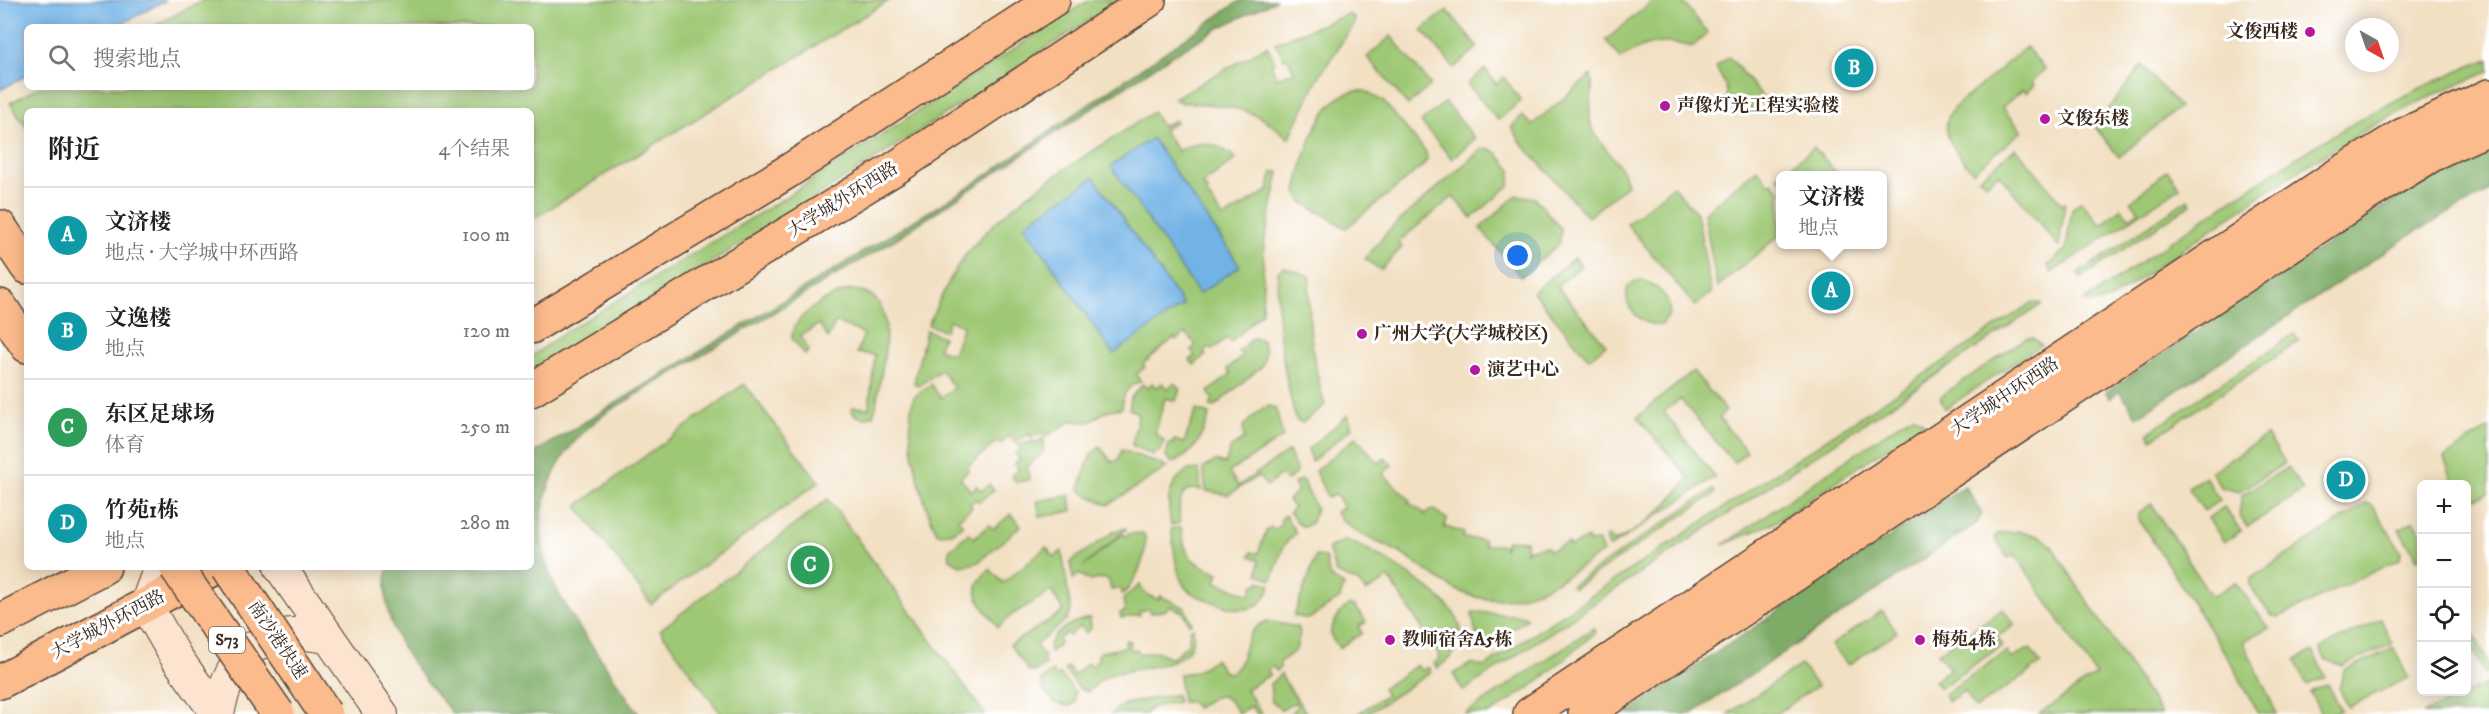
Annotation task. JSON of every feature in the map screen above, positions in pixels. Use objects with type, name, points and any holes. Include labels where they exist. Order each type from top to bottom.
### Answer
[{"type":"main road","points":[[534,325],[787,172],[1053,0]]},
{"type":"main road","name":"大学城外环西路","points":[[534,388],[884,175],[1149,0]]},
{"type":"main road","name":"大学城中环西路","points":[[1530,714],[2319,186],[2402,136],[2489,96]]},
{"type":"main road","name":"大学城中环西路","points":[[1585,714],[2361,198],[2440,150],[2489,128]]},
{"type":"main road","points":[[0,227],[24,263]]},
{"type":"main road","points":[[0,306],[24,342]]},
{"type":"main road","points":[[0,621],[98,570]]},
{"type":"main road","points":[[159,570],[146,606],[176,657],[217,714]]},
{"type":"main road","name":"S73","points":[[178,570],[278,714]]},
{"type":"main road","name":"大学城外环西路","points":[[0,682],[212,570]]},
{"type":"main road","name":"南沙港快速","points":[[230,570],[326,714]]},
{"type":"main road","points":[[282,570],[382,714]]},
{"type":"main road","points":[[217,714],[223,689],[231,670],[247,652],[260,643],[284,634],[300,633],[329,638]]},
{"type":"green space","points":[[203,0],[890,0],[534,218],[534,108],[24,108],[24,124],[10,103],[34,90],[534,90],[534,24],[158,24]]},
{"type":"green space","points":[[1089,0],[1120,0],[828,189],[534,370],[534,355],[565,332],[778,202]]},
{"type":"green space","points":[[1241,0],[1276,0],[1219,28],[1174,54],[891,242],[594,422],[573,444],[556,470],[546,495],[541,518],[542,541],[546,563],[565,605],[639,714],[453,714],[402,647],[388,610],[386,589],[388,570],[534,570],[534,453],[966,189]]},
{"type":"green space","points":[[1654,0],[1681,0],[1708,33],[1692,47],[1673,43],[1655,44],[1638,49],[1621,59],[1606,40]]},
{"type":"green space","points":[[1447,10],[1478,47],[1454,68],[1422,30]]},
{"type":"green space","points":[[1348,14],[1355,18],[1354,24],[1318,78],[1289,139],[1263,119],[1250,113],[1225,106],[1179,102],[1174,98],[1267,46],[1275,62],[1271,64],[1276,78],[1294,72],[1288,58],[1284,59],[1275,43]]},
{"type":"green space","points":[[1391,36],[1431,85],[1408,105],[1367,57]]},
{"type":"green space","points":[[2026,47],[2045,69],[2032,82],[2034,85],[2026,93],[2023,90],[2002,107],[2022,131],[1973,172],[1950,141],[1946,124],[1949,116],[1955,107]]},
{"type":"green space","points":[[1729,57],[1764,99],[1750,110],[1729,107],[1726,87],[1716,67]]},
{"type":"green space","points":[[2489,59],[2489,72],[2389,117],[2341,145],[2293,174],[2109,300],[2098,303],[2083,302],[2229,201],[2331,137],[2382,107],[2435,81]]},
{"type":"green space","points":[[2142,65],[2179,107],[2119,157],[2095,127]]},
{"type":"green space","points":[[1485,69],[1496,84],[1504,77],[1521,101],[1498,120],[1467,84]]},
{"type":"green space","points":[[1591,75],[1590,121],[1592,128],[1617,162],[1627,185],[1588,217],[1523,145],[1511,127],[1522,116],[1532,125]]},
{"type":"green space","points":[[1365,91],[1384,102],[1426,152],[1427,160],[1423,166],[1346,228],[1302,202],[1296,192],[1309,144],[1325,112],[1336,100],[1349,93]]},
{"type":"green space","points":[[1445,102],[1475,139],[1452,159],[1421,122]]},
{"type":"green space","points":[[1153,112],[1162,126],[1175,120],[1176,122],[1163,130],[1178,151],[1194,145],[1209,144],[1223,149],[1236,159],[1203,184],[1208,191],[1206,193],[1223,218],[1268,191],[1273,172],[1279,172],[1264,244],[1262,312],[1231,342],[1227,338],[1212,350],[1210,347],[1204,352],[1206,355],[1194,365],[1190,360],[1195,356],[1191,350],[1196,345],[1186,333],[1176,340],[1174,338],[1143,364],[1145,367],[1136,375],[1141,381],[1127,391],[1122,408],[1108,410],[1089,422],[1071,421],[1047,436],[1045,433],[1031,437],[1029,434],[1016,442],[1010,436],[1001,444],[998,441],[967,467],[969,470],[960,478],[971,491],[977,486],[981,491],[989,484],[994,490],[979,502],[976,499],[970,504],[972,507],[958,519],[963,525],[952,533],[938,534],[920,486],[910,427],[914,397],[931,384],[941,398],[954,388],[941,370],[920,385],[917,386],[914,383],[926,330],[943,337],[938,349],[953,354],[963,325],[949,320],[945,331],[928,325],[943,292],[962,260],[1002,216],[1050,179]]},
{"type":"green space","points":[[1814,147],[1835,171],[1785,171]]},
{"type":"green space","points":[[1488,148],[1497,153],[1511,170],[1510,185],[1472,218],[1453,197],[1398,242],[1402,247],[1381,270],[1365,259],[1389,230],[1482,149]]},
{"type":"green space","points":[[2016,148],[2063,205],[2065,203],[2059,247],[1999,174],[1986,184],[1979,178]]},
{"type":"green space","points":[[2489,151],[2489,191],[2413,233],[2137,417],[2120,391],[2110,398],[2106,392],[2369,216],[2426,182]]},
{"type":"green space","points":[[1757,169],[1769,184],[1772,182],[1776,186],[1776,238],[1717,287],[1704,213]]},
{"type":"green space","points":[[2167,170],[2180,187],[2051,273],[2048,265],[2066,249],[2072,209],[2081,201],[2101,225],[2121,208],[2130,218],[2139,211],[2131,201]]},
{"type":"green space","points":[[1673,186],[1697,213],[1711,293],[1695,306],[1627,224]]},
{"type":"green space","points":[[1517,195],[1535,198],[1561,229],[1560,243],[1521,277],[1480,228]]},
{"type":"green space","points":[[2188,199],[2191,204],[2081,278],[2078,274]]},
{"type":"green space","points":[[1575,257],[1581,266],[1557,286],[1606,345],[1589,359],[1533,292]]},
{"type":"green space","points":[[1284,267],[1310,276],[1309,309],[1312,341],[1325,405],[1302,423],[1296,420],[1281,346],[1277,290],[1278,271]]},
{"type":"green space","points":[[1642,280],[1653,285],[1666,298],[1669,315],[1662,325],[1647,323],[1630,308],[1628,287],[1635,281]]},
{"type":"green space","points":[[850,290],[868,294],[879,303],[885,318],[884,355],[876,407],[873,415],[865,418],[856,416],[851,410],[852,407],[869,408],[875,355],[857,353],[864,334],[836,322],[828,338],[819,324],[800,336],[809,350],[805,355],[792,338],[798,322],[805,314],[832,296]]},
{"type":"green space","points":[[2033,302],[2042,304],[1463,691],[1453,674],[1472,663],[1484,667]]},
{"type":"green space","points":[[2294,334],[2299,341],[2152,439],[2148,433]]},
{"type":"green space","points":[[1253,338],[1260,339],[1264,345],[1265,356],[1262,366],[1214,407],[1210,406],[1213,399],[1208,392],[1231,374],[1227,369],[1243,356],[1238,351]]},
{"type":"green space","points":[[2026,338],[2033,338],[2041,345],[1945,409],[1940,398],[1944,394]]},
{"type":"green space","points":[[1693,371],[1726,411],[1719,418],[1747,452],[1734,463],[1680,399],[1664,412],[1715,477],[1609,548],[1606,537],[1608,536],[1614,542],[1646,522],[1673,497],[1689,478],[1637,417]]},
{"type":"green space","points":[[1152,383],[1157,388],[1162,383],[1167,389],[1175,383],[1180,389],[1176,401],[1165,398],[1155,433],[1164,441],[1160,451],[1153,455],[1132,445],[1138,416],[1136,412],[1129,409],[1131,397],[1143,384],[1147,388]]},
{"type":"green space","points":[[744,384],[819,482],[651,604],[577,506]]},
{"type":"green space","points":[[1270,406],[1276,409],[1283,437],[1229,472],[1238,486],[1289,451],[1297,472],[1287,481],[1281,475],[1267,486],[1258,476],[1228,495],[1206,491],[1203,468],[1216,461],[1225,464],[1231,447],[1244,439],[1243,426],[1263,408]]},
{"type":"green space","points":[[1196,410],[1210,414],[1204,430],[1187,455],[1172,463],[1166,456],[1169,443],[1172,444],[1174,440],[1184,443]]},
{"type":"green space","points":[[1348,415],[1352,428],[1311,462],[1308,449]]},
{"type":"green space","points":[[1915,416],[1924,423],[1779,520],[1723,545],[1909,417]]},
{"type":"green space","points":[[2489,428],[2489,493],[2471,501],[2471,480],[2452,480],[2444,458]]},
{"type":"green space","points":[[2267,435],[2285,463],[2239,492],[2221,487],[2211,472]]},
{"type":"green space","points":[[1356,437],[1378,463],[1386,458],[1392,465],[1383,474],[1410,500],[1408,502],[1426,514],[1424,516],[1432,509],[1447,519],[1444,529],[1446,527],[1464,533],[1463,538],[1484,540],[1484,545],[1504,545],[1504,550],[1507,540],[1526,541],[1526,552],[1528,549],[1547,546],[1549,551],[1568,543],[1570,547],[1588,538],[1590,543],[1598,541],[1603,552],[1552,584],[1516,597],[1497,600],[1477,597],[1457,590],[1400,553],[1358,532],[1344,522],[1336,512],[1344,507],[1336,494],[1328,498],[1315,471]]},
{"type":"green space","points":[[1044,438],[1043,452],[1027,467],[1030,480],[1017,482],[1011,476],[1019,469],[1014,464],[1020,459],[1015,454],[1021,449],[1018,445],[1033,441],[1035,444]]},
{"type":"green space","points":[[1100,447],[1112,462],[1118,460],[1122,450],[1168,467],[1108,505],[1083,493],[1079,488],[1091,454]]},
{"type":"green space","points":[[2288,467],[2303,490],[2247,527],[2239,515],[2242,495]]},
{"type":"green space","points":[[1199,469],[1201,490],[1193,489],[1184,494],[1179,511],[1180,523],[1171,525],[1169,502],[1175,482],[1187,470]]},
{"type":"green space","points":[[2205,477],[2220,500],[2204,511],[2188,487]]},
{"type":"green space","points":[[1299,480],[1303,481],[1316,509],[1312,522],[1305,527],[1300,525],[1289,512],[1294,508],[1288,500],[1298,490],[1294,484]]},
{"type":"green space","points":[[1965,486],[1982,513],[1977,523],[1692,714],[1625,714]]},
{"type":"green space","points":[[1712,490],[1715,491],[1713,495],[1574,588],[1571,586]]},
{"type":"green space","points":[[1070,495],[1072,511],[1040,517],[1037,501]]},
{"type":"green space","points":[[828,499],[985,714],[721,714],[660,630]]},
{"type":"green space","points":[[2367,503],[2373,506],[2401,552],[2400,559],[2279,617],[2272,616],[2250,586],[2250,579]]},
{"type":"green space","points":[[2151,504],[2212,597],[2235,582],[2269,628],[2243,641],[2277,714],[2258,714],[2232,664],[2138,518],[2139,513]]},
{"type":"green space","points":[[2224,507],[2241,531],[2224,542],[2208,518]]},
{"type":"green space","points":[[1011,514],[1021,526],[977,563],[961,566],[950,559],[949,550],[969,533],[974,538],[989,525],[993,529]]},
{"type":"green space","points":[[1285,515],[1296,533],[1284,545],[1272,580],[1258,574],[1259,560],[1250,556],[1252,552],[1258,554],[1266,531],[1271,527],[1274,530],[1282,523],[1280,520]]},
{"type":"green space","points":[[2414,521],[2417,526],[2417,559],[2399,529]]},
{"type":"green space","points":[[1181,527],[1187,552],[1195,562],[1219,573],[1216,582],[1250,595],[1254,584],[1258,585],[1259,581],[1271,585],[1260,603],[1246,609],[1237,609],[1210,601],[1188,590],[1178,571],[1171,529]]},
{"type":"green space","points":[[1127,528],[1083,567],[1123,534],[1126,537],[1128,534],[1143,533],[1144,556],[1137,575],[1127,590],[1122,594],[1121,588],[1111,590],[1109,581],[1105,578],[1090,581],[1079,574],[1073,579],[1070,562],[1115,531]]},
{"type":"green space","points":[[2021,531],[2041,537],[2051,545],[2161,714],[2039,714],[2096,675],[2015,554],[2008,558],[1994,537],[2000,533]]},
{"type":"green space","points":[[1343,541],[1366,549],[1399,568],[1432,592],[1455,615],[1460,627],[1460,641],[1453,654],[1437,668],[1434,663],[1440,659],[1437,651],[1389,578],[1366,592],[1358,582],[1336,573],[1328,548]]},
{"type":"green space","points":[[1046,547],[1054,557],[1062,551],[1071,611],[1067,619],[1036,645],[1045,657],[1042,660],[1046,665],[1033,672],[1028,670],[1010,645],[1064,611],[1051,591],[1013,614],[998,627],[981,604],[976,591],[982,577],[990,569],[1003,583]]},
{"type":"green space","points":[[1316,556],[1325,557],[1330,577],[1344,585],[1340,598],[1309,619],[1294,616]]},
{"type":"green space","points":[[1140,585],[1144,593],[1158,600],[1160,596],[1184,607],[1192,623],[1189,624],[1183,612],[1170,606],[1166,610],[1151,613],[1150,609],[1139,611],[1140,615],[1121,618],[1120,613],[1125,612],[1123,599]]},
{"type":"green space","points":[[1349,605],[1355,606],[1366,622],[1358,627],[1362,633],[1339,648],[1332,639],[1331,632],[1337,618]]},
{"type":"green space","points":[[2003,609],[2015,625],[1997,637],[2003,645],[1940,688],[1934,681],[1950,669],[1938,653]]},
{"type":"green space","points":[[1882,611],[1897,632],[1848,665],[1831,645]]},
{"type":"green space","points":[[1476,612],[1525,616],[1527,619],[1483,648],[1478,644],[1472,614]]},
{"type":"green space","points":[[1090,618],[1091,629],[1086,633],[1080,626],[1069,636],[1066,633],[1058,640],[1060,643],[1050,653],[1049,645],[1061,631],[1077,621]]},
{"type":"green space","points":[[2381,619],[2392,644],[2342,666],[2325,659],[2320,648]]},
{"type":"green space","points":[[1267,621],[1297,627],[1300,632],[1296,650],[1280,662],[1280,668],[1276,671],[1273,666],[1267,670],[1270,675],[1246,689],[1262,714],[1257,714],[1251,706],[1239,714],[1225,697],[1221,696],[1197,708],[1191,702],[1182,702],[1179,674],[1195,672],[1215,659],[1224,672],[1231,673],[1241,660],[1251,632]]},
{"type":"green space","points":[[1193,628],[1193,642],[1187,652],[1177,659],[1107,676],[1088,692],[1079,688],[1064,670],[1067,667],[1074,675],[1088,663],[1091,666],[1099,659],[1097,656],[1101,652],[1126,647],[1125,641],[1129,640],[1131,650],[1137,649],[1140,654],[1156,651],[1172,658],[1188,644],[1190,629]]},
{"type":"green space","points":[[1593,628],[1596,632],[1535,684],[1490,714],[1465,714]]},
{"type":"green space","points":[[2471,630],[2489,666],[2489,672],[2484,674],[2471,646]]},
{"type":"green space","points":[[2030,648],[2041,664],[1976,708],[1964,691],[1948,702],[1944,694],[2007,651],[2012,659]]},
{"type":"green space","points":[[2394,648],[2408,678],[2348,707],[2339,688],[2344,670]]},
{"type":"green space","points":[[2313,651],[2325,677],[2307,685],[2295,660]]},
{"type":"green space","points":[[1417,665],[1421,671],[1428,667],[1431,672],[1367,714],[1357,714],[1386,695],[1382,689]]},
{"type":"green space","points":[[1801,665],[1817,686],[1776,714],[1728,714]]},
{"type":"green space","points":[[1052,671],[1056,677],[1060,674],[1075,692],[1075,703],[1069,706],[1055,703],[1042,688],[1042,680]]},
{"type":"green space","points":[[1281,674],[1307,714],[1290,714],[1298,706],[1295,702],[1282,710],[1272,702],[1270,684]]},
{"type":"green space","points":[[2489,683],[2489,714],[2423,714],[2461,696],[2471,696],[2471,691]]},
{"type":"green space","points":[[2328,684],[2341,710],[2333,714],[2321,714],[2310,692]]},
{"type":"green space","points":[[1176,694],[1178,702],[1152,707],[1145,714],[1110,714],[1124,704]]},
{"type":"water","points":[[0,0],[166,0],[122,24],[24,24],[24,77],[0,90]]},
{"type":"water","points":[[1152,138],[1240,266],[1199,294],[1111,166]]},
{"type":"water","points":[[1094,177],[1183,305],[1113,354],[1024,225]]},
{"type":"place","name":"文俊西楼","points":[[2310,32]]},
{"type":"place","name":"文逸楼","points":[[1854,68]]},
{"type":"place","name":"声像灯光工程实验楼","points":[[1665,106]]},
{"type":"place","name":"文俊东楼","points":[[2045,119]]},
{"type":"place","name":"文济楼","points":[[1831,291]]},
{"type":"place","name":"广州大学(大学城校区)","points":[[1362,334]]},
{"type":"place","name":"演艺中心","points":[[1475,370]]},
{"type":"place","name":"竹苑1栋","points":[[2346,480]]},
{"type":"place","name":"东区足球场","points":[[810,565]]},
{"type":"place","name":"教师宿舍A5栋","points":[[1390,640]]},
{"type":"place","name":"梅苑4栋","points":[[1920,640]]}]
